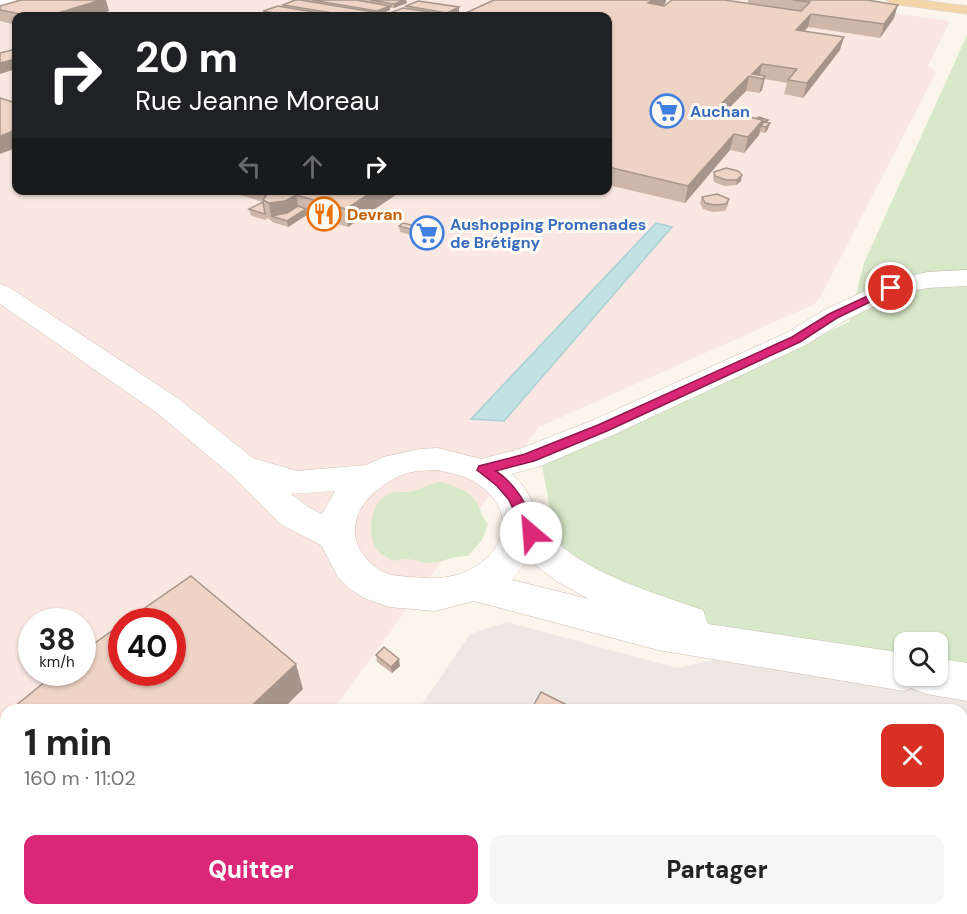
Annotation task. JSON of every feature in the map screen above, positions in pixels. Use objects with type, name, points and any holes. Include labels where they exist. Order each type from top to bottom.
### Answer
[{"type":"main road","points":[[892,0],[967,8]]},
{"type":"main road","points":[[925,0],[967,8]]},
{"type":"street","points":[[0,4],[11,0]]},
{"type":"street","points":[[484,470],[529,458],[602,428],[796,339],[833,316],[891,288],[927,280],[967,278]]},
{"type":"street","points":[[0,292],[168,406],[242,466],[295,516],[336,537]]},
{"type":"street","points":[[522,517],[521,536],[513,555],[498,572],[476,586],[447,596],[415,597],[385,591],[360,577],[344,559],[336,537],[338,520],[344,503],[355,488],[371,476],[391,466],[414,460],[438,459],[463,462],[484,470],[502,482],[515,498],[522,517],[541,549],[571,571],[658,611],[764,649]]},
{"type":"street","points":[[242,466],[296,483],[371,476]]},
{"type":"street","points":[[476,586],[658,633],[894,670]]},
{"type":"street","points":[[948,679],[967,682]]},
{"type":"shaded area","points":[[0,0],[793,0],[944,20],[949,23],[928,66],[936,72],[815,304],[539,427],[338,704],[0,704]]},
{"type":"shaded area","points":[[507,622],[677,668],[764,649],[894,670],[894,686],[948,686],[948,680],[967,682],[967,704],[422,704],[470,634]]},
{"type":"green space","points":[[967,35],[967,674],[948,671],[948,632],[894,632],[894,662],[765,642],[663,608],[559,555],[542,466],[630,420],[849,322],[864,263]]},
{"type":"green space","points":[[440,482],[461,489],[474,499],[488,524],[482,540],[468,556],[436,562],[426,563],[411,559],[394,561],[381,554],[375,547],[371,533],[372,517],[379,502],[390,493],[414,491]]},
{"type":"water","points":[[656,223],[672,227],[504,421],[471,419]]},
{"type":"building","points":[[21,0],[101,0],[61,12],[12,12],[0,10],[0,6]]},
{"type":"building","points":[[300,0],[373,12],[326,12],[283,5]]},
{"type":"building","points":[[312,0],[356,0],[390,6],[377,11]]},
{"type":"building","points":[[370,0],[404,0],[394,4]]},
{"type":"building","name":"Auchan","points":[[494,0],[653,0],[648,3],[664,6],[672,0],[724,0],[801,11],[810,2],[793,0],[867,0],[898,5],[884,24],[811,14],[796,30],[844,37],[807,83],[788,80],[797,69],[762,64],[752,74],[765,76],[763,79],[749,76],[715,110],[763,120],[748,137],[734,134],[688,186],[612,168],[612,12],[468,12]]},
{"type":"building","points":[[418,1],[459,7],[449,12],[441,12],[406,6]]},
{"type":"building","points":[[278,6],[313,12],[269,12],[263,11]]},
{"type":"building","points":[[403,8],[430,12],[393,12]]},
{"type":"building","points":[[12,50],[12,60],[0,63],[0,53]]},
{"type":"building","points":[[0,98],[12,102],[12,132],[0,136]]},
{"type":"building","points":[[764,122],[770,123],[766,127],[761,126]]},
{"type":"building","points":[[726,168],[738,171],[742,175],[737,180],[726,180],[715,176],[714,172]]},
{"type":"building","points":[[717,194],[729,199],[726,204],[705,203],[702,197]]},
{"type":"building","points":[[264,195],[296,195],[285,201],[269,203],[263,200],[266,196]]},
{"type":"building","points":[[296,195],[367,195],[346,209]]},
{"type":"building","points":[[263,202],[265,214],[249,209]]},
{"type":"building","points":[[298,206],[306,209],[287,221],[271,216],[287,213]]},
{"type":"building","points":[[403,223],[415,226],[410,229],[399,226]]},
{"type":"building","points":[[191,576],[296,664],[253,704],[18,704],[40,686],[96,686],[96,642],[108,634],[108,686],[186,686],[186,608],[145,608]]},
{"type":"building","points":[[384,647],[399,659],[391,667],[376,655]]},
{"type":"building","points":[[541,692],[565,704],[534,704]]},
{"type":"place","name":"Auchan","points":[[667,111]]},
{"type":"place","name":"Devran","points":[[324,214]]},
{"type":"place","name":"Aushopping Promenades de Brétigny","points":[[427,233]]},
{"type":"route","points":[[531,533],[515,498],[502,482],[484,470],[529,458],[602,428],[796,339],[833,316],[891,288]]}]
